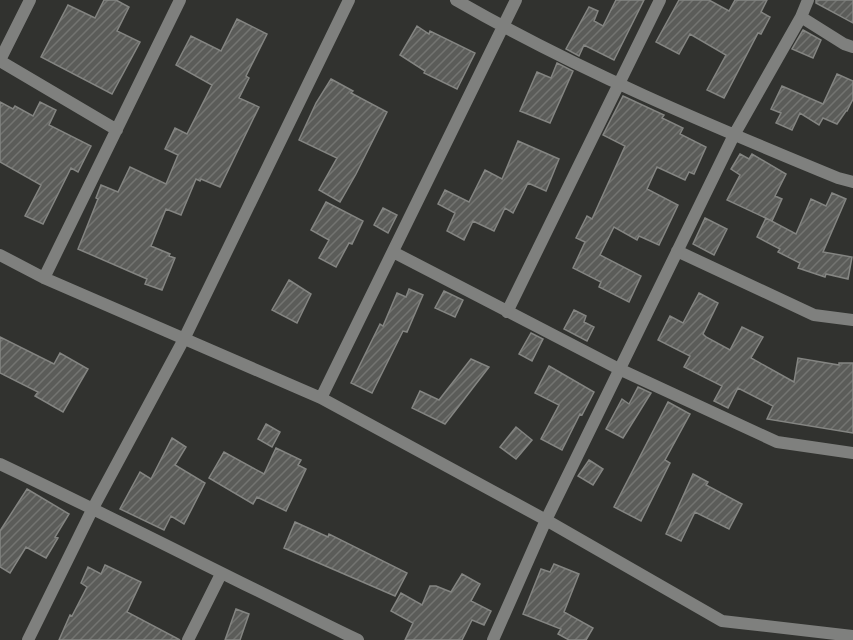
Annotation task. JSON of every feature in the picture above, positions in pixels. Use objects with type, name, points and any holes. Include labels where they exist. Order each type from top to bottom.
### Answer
[{"type":"street","points":[[30,0],[0,61],[117,129]]},
{"type":"street","points":[[44,278],[180,0]]},
{"type":"street","points":[[28,640],[93,508],[184,339],[349,0]]},
{"type":"street","points":[[456,0],[503,27],[619,83],[734,135],[853,182]]},
{"type":"street","points":[[321,398],[516,0]]},
{"type":"street","points":[[507,312],[660,0]]},
{"type":"street","points":[[493,640],[546,520],[618,369],[734,135],[801,17],[808,0]]},
{"type":"street","points":[[801,17],[844,44],[853,47]]},
{"type":"street","points":[[677,251],[814,315],[853,320]]},
{"type":"street","points":[[393,252],[618,369],[777,442],[853,453]]},
{"type":"street","points":[[0,255],[44,278],[321,398],[546,520],[722,621],[853,636]]},
{"type":"street","points":[[0,464],[358,640]]},
{"type":"street","points":[[188,640],[221,574]]},
{"type":"building","points":[[104,0],[116,0],[129,7],[117,31],[140,42],[112,94],[41,57],[68,5],[95,18]]},
{"type":"building","points":[[616,0],[644,0],[614,60],[584,45],[579,56],[566,49],[589,7],[598,11],[594,21],[603,26]]},
{"type":"building","points":[[679,0],[709,0],[729,11],[735,0],[767,0],[761,12],[770,17],[761,34],[758,33],[724,98],[707,90],[726,55],[690,34],[679,54],[656,42]]},
{"type":"building","points":[[816,0],[853,0],[853,23],[816,3]]},
{"type":"building","points":[[237,19],[267,34],[246,76],[249,78],[239,98],[259,107],[220,187],[196,179],[181,215],[166,209],[151,246],[175,258],[162,290],[145,284],[147,279],[78,249],[98,199],[96,198],[101,185],[118,192],[130,167],[166,184],[178,155],[165,149],[175,128],[187,134],[212,85],[176,65],[191,36],[221,51]]},
{"type":"building","points":[[417,26],[429,34],[430,31],[475,53],[457,89],[424,73],[425,71],[400,55]]},
{"type":"building","points":[[803,30],[821,40],[813,58],[792,49]]},
{"type":"building","points":[[557,63],[573,71],[550,123],[520,111],[537,72],[551,78]]},
{"type":"building","points":[[837,74],[853,81],[853,99],[837,124],[823,118],[819,125],[800,113],[792,130],[776,123],[781,113],[771,109],[782,86],[823,104]]},
{"type":"building","points":[[331,79],[353,91],[351,93],[387,112],[340,202],[319,190],[337,158],[299,140],[316,103]]},
{"type":"building","points":[[623,96],[664,115],[662,118],[683,128],[680,134],[706,147],[694,174],[689,172],[685,180],[657,167],[647,189],[678,205],[659,245],[639,236],[637,240],[614,227],[600,255],[641,276],[629,302],[599,287],[601,282],[573,268],[585,242],[576,238],[587,216],[592,219],[625,146],[603,135]]},
{"type":"building","points":[[0,102],[13,109],[15,106],[33,116],[40,102],[56,110],[49,125],[91,146],[78,172],[71,168],[43,224],[25,216],[41,185],[0,162]]},
{"type":"building","points":[[518,141],[559,159],[546,191],[528,183],[513,213],[505,208],[494,231],[473,221],[464,240],[447,231],[455,213],[438,204],[445,190],[469,202],[485,170],[502,179]]},
{"type":"building","points":[[740,154],[749,159],[752,154],[786,174],[775,196],[782,199],[772,221],[727,200],[740,175],[731,169]]},
{"type":"building","points":[[832,193],[846,199],[823,252],[852,257],[848,279],[826,274],[825,277],[798,268],[800,263],[778,252],[780,249],[757,237],[766,218],[796,234],[811,199],[826,206]]},
{"type":"building","points":[[326,202],[363,221],[352,244],[349,243],[336,267],[319,258],[329,240],[311,230]]},
{"type":"building","points":[[383,208],[397,215],[388,233],[374,225]]},
{"type":"building","points":[[705,218],[727,229],[714,255],[693,244]]},
{"type":"building","points":[[289,280],[311,294],[297,323],[272,310]]},
{"type":"building","points":[[409,289],[423,295],[407,332],[403,331],[372,393],[351,383],[380,324],[383,326],[397,293],[406,297]]},
{"type":"building","points":[[444,291],[463,300],[455,317],[435,308]]},
{"type":"building","points":[[699,293],[718,303],[703,334],[706,337],[730,350],[742,327],[763,337],[751,358],[794,382],[798,358],[839,365],[839,363],[853,363],[853,433],[767,419],[773,406],[738,388],[728,408],[714,401],[722,386],[684,367],[690,356],[658,340],[670,316],[683,323]]},
{"type":"building","points":[[574,310],[586,316],[584,322],[594,327],[587,341],[564,329]]},
{"type":"building","points":[[531,333],[543,339],[532,361],[519,354]]},
{"type":"building","points":[[0,337],[54,364],[60,353],[88,369],[63,412],[35,396],[38,392],[0,373]]},
{"type":"building","points":[[471,359],[489,367],[445,424],[412,408],[420,391],[439,400]]},
{"type":"building","points":[[549,366],[594,392],[562,450],[541,439],[559,405],[535,393]]},
{"type":"building","points":[[638,387],[651,393],[623,438],[606,429],[622,399],[629,404]]},
{"type":"building","points":[[668,402],[690,414],[665,460],[670,463],[641,521],[614,507]]},
{"type":"building","points":[[266,424],[280,432],[272,447],[258,439]]},
{"type":"building","points":[[516,427],[532,440],[516,459],[500,447]]},
{"type":"building","points":[[172,438],[186,447],[175,465],[205,483],[184,524],[171,516],[164,530],[120,509],[140,472],[151,479]]},
{"type":"building","points":[[276,448],[301,460],[298,465],[306,469],[286,511],[257,497],[253,504],[209,478],[224,452],[264,474]]},
{"type":"building","points":[[589,460],[603,469],[593,485],[578,476]]},
{"type":"building","points":[[693,474],[708,482],[706,485],[742,504],[729,529],[695,512],[681,541],[666,534]]},
{"type":"building","points":[[27,489],[69,514],[46,558],[26,547],[10,573],[0,567],[0,531]]},
{"type":"building","points":[[295,522],[328,537],[329,534],[407,573],[395,596],[284,548]]},
{"type":"building","points":[[554,564],[579,574],[564,612],[593,628],[586,640],[569,640],[558,634],[561,629],[523,614],[541,569],[550,572]]},
{"type":"building","points":[[105,565],[141,582],[127,612],[180,640],[59,640],[70,615],[72,616],[87,587],[81,583],[88,567],[101,574]]},
{"type":"building","points":[[462,574],[480,584],[471,601],[491,611],[484,625],[472,620],[462,640],[405,640],[413,623],[391,611],[401,593],[422,605],[430,586],[451,592]]},
{"type":"building","points":[[236,609],[249,614],[240,640],[225,640]]}]
